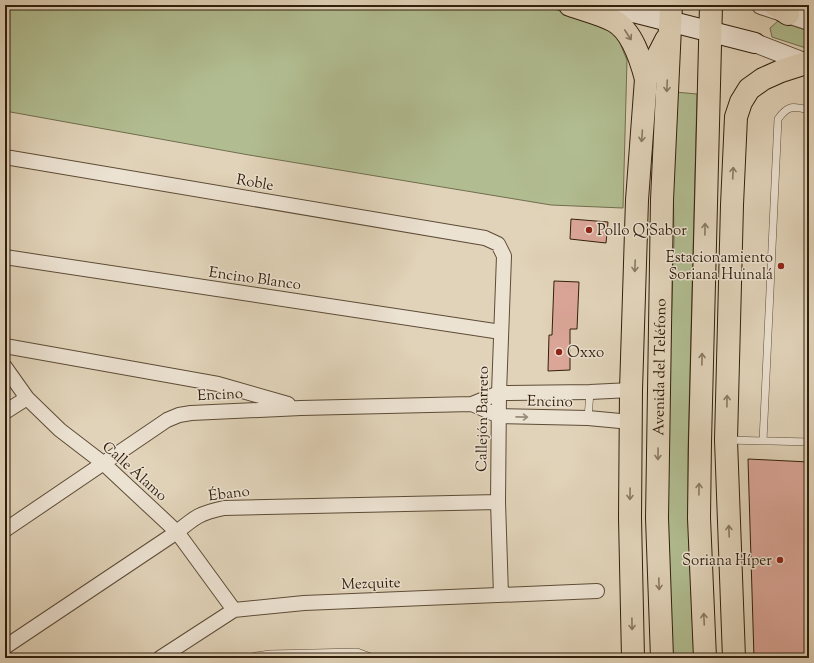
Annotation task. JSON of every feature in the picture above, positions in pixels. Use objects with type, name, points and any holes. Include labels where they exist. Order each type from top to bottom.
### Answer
[{"type":"main road","points":[[570,5],[614,21],[625,30],[642,62],[646,79],[637,200],[631,390],[630,518],[633,658]]},
{"type":"main road","points":[[606,5],[670,20],[755,43]]},
{"type":"main road","points":[[711,5],[699,518],[705,657],[734,656],[726,440],[732,205],[736,117],[740,102],[749,89],[763,79],[781,71],[808,64]]},
{"type":"main road","points":[[646,79],[670,20]]},
{"type":"main road","name":"Avenida del Teléfono","points":[[662,658],[657,518],[662,200],[670,20]]},
{"type":"main road","points":[[637,200],[662,200]]},
{"type":"main road","points":[[706,203],[732,205]]},
{"type":"main road","points":[[630,518],[657,518]]},
{"type":"street","points":[[761,5],[781,9],[809,21]]},
{"type":"street","points":[[755,43],[808,64]]},
{"type":"street","name":"Roble","points":[[5,157],[485,238],[498,244]]},
{"type":"street","name":"Callejón Barreto","points":[[498,244],[504,256],[499,393],[498,502],[501,594]]},
{"type":"street","name":"Encino Blanco","points":[[5,257],[501,332]]},
{"type":"street","points":[[5,346],[218,384],[301,408]]},
{"type":"street","name":"Calle Álamo","points":[[5,367],[27,398],[60,430],[103,463],[177,532],[234,610]]},
{"type":"street","name":"Encino","points":[[5,530],[167,420],[179,415],[191,413],[301,408],[472,404],[499,393],[631,390]]},
{"type":"street","points":[[5,412],[27,398]]},
{"type":"street","name":"Encino","points":[[472,404],[499,416],[588,418],[631,422]]},
{"type":"street","name":"Ébano","points":[[5,647],[177,532],[196,516],[210,511],[224,508],[498,502]]},
{"type":"street","name":"Mezquite","points":[[160,658],[234,610],[304,603],[597,591]]},
{"type":"lane","points":[[763,441],[778,119],[784,110],[794,107],[809,110]]},
{"type":"lane","points":[[588,418],[590,392]]},
{"type":"lane","points":[[726,440],[809,442]]},
{"type":"lane","points":[[249,658],[270,654],[339,652],[357,652],[373,658]]},
{"type":"green space","points":[[5,5],[542,5],[614,29],[627,60],[623,208],[551,205],[249,155],[5,111]]},
{"type":"green space","points":[[778,21],[809,31],[809,49],[772,37],[770,28]]},
{"type":"green space","points":[[675,92],[697,94],[688,451],[688,518],[694,658],[671,658],[667,505],[674,240],[673,164]]},
{"type":"building","name":"Pollo Q'Sabor","points":[[571,219],[608,222],[606,243],[570,239]]},
{"type":"building","points":[[554,281],[579,282],[577,329],[570,329],[570,370],[548,371],[549,335],[552,335]]},
{"type":"building","name":"Soriana Híper","points":[[748,459],[809,462],[809,658],[754,658]]},
{"type":"place","name":"Pollo Q'Sabor","points":[[589,230]]},
{"type":"place","name":"Estacionamiento Soriana Huinalá","points":[[781,266]]},
{"type":"place","name":"Oxxo","points":[[559,352]]},
{"type":"place","name":"Soriana Híper","points":[[780,560]]}]
